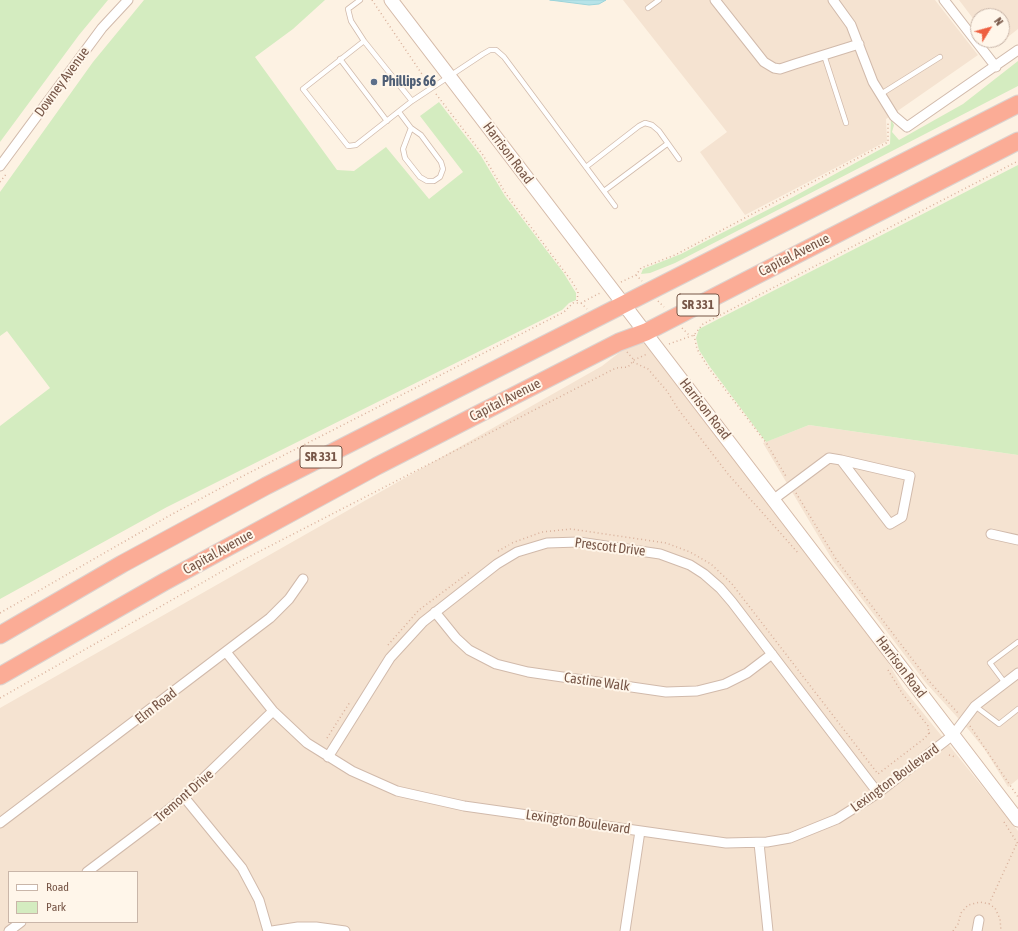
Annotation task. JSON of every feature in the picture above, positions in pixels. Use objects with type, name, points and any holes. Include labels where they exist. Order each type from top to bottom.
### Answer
[{"type":"highway","name":"SR 331","points":[[0,635],[122,564],[266,486],[648,290],[1018,104]]},
{"type":"highway","name":"Capital Avenue","points":[[0,676],[164,582],[370,470],[619,342],[646,332],[1018,141]]},
{"type":"street","name":"Downey Avenue","points":[[0,166],[102,28],[128,0]]},
{"type":"street","name":"Harrison Road","points":[[391,0],[1018,820]]},
{"type":"street","points":[[715,0],[756,52],[770,66],[780,69],[858,44]]},
{"type":"street","points":[[834,0],[851,25],[868,73],[894,116],[907,127],[996,67],[1018,50]]},
{"type":"street","points":[[944,0],[996,67]]},
{"type":"street","points":[[774,499],[829,458],[841,460],[910,476],[902,517],[890,524],[841,460]]},
{"type":"street","points":[[991,534],[1018,540]]},
{"type":"street","name":"Prescott Drive","points":[[328,757],[390,658],[410,634],[435,612],[497,564],[517,552],[547,543],[592,544],[660,554],[690,565],[720,588],[878,793]]},
{"type":"street","name":"Elm Road","points":[[0,823],[270,618],[290,599],[303,579]]},
{"type":"street","name":"Castine Walk","points":[[435,612],[456,638],[469,650],[496,664],[528,672],[666,692],[697,691],[725,684],[747,673],[772,654]]},
{"type":"street","name":"Lexington Boulevard","points":[[226,652],[273,711],[307,743],[328,757],[365,777],[397,791],[464,806],[726,842],[759,843],[790,838],[819,827],[837,819],[878,793],[953,735],[975,706],[1018,673]]},
{"type":"street","name":"Tremont Drive","points":[[88,871],[184,798],[273,711]]},
{"type":"street","points":[[184,798],[242,868],[258,900],[268,931]]},
{"type":"street","points":[[625,931],[640,831]]},
{"type":"street","points":[[759,843],[768,931]]},
{"type":"street","points":[[977,931],[979,920]]},
{"type":"street","points":[[9,931],[20,923]]},
{"type":"street","points":[[272,931],[298,927],[316,927],[345,931]]},
{"type":"lane","points":[[360,0],[348,9],[351,21],[364,41],[412,101]]},
{"type":"lane","points":[[648,8],[659,0]]},
{"type":"lane","points":[[364,41],[304,89],[348,146],[356,145],[412,101],[490,50],[496,50],[504,57],[615,206]]},
{"type":"lane","points":[[824,55],[846,123]]},
{"type":"lane","points":[[881,94],[940,57]]},
{"type":"lane","points":[[340,59],[387,121]]},
{"type":"lane","points":[[399,112],[441,162],[443,169],[440,177],[434,181],[427,181],[420,177],[405,158],[403,149],[411,128]]},
{"type":"lane","points":[[586,167],[639,126],[646,123],[652,124],[679,158]]},
{"type":"lane","points":[[604,191],[668,144]]},
{"type":"lane","points":[[1005,683],[990,663],[1018,642]]},
{"type":"lane","points":[[975,706],[999,724],[1018,709]]},
{"type":"path","points":[[372,0],[432,89],[483,155],[506,194],[573,283],[578,292],[577,302]]},
{"type":"path","points":[[694,335],[689,335],[636,275],[641,268],[675,255],[888,142],[888,120]]},
{"type":"path","points":[[694,335],[703,324],[1018,161]]},
{"type":"path","points":[[0,613],[207,495],[564,312],[573,303],[581,303],[596,317]]},
{"type":"path","points":[[694,335],[697,349],[708,367],[767,444],[836,559],[929,681],[964,720],[988,751],[1018,797]]},
{"type":"path","points":[[619,342],[634,360],[633,362],[648,369],[667,391],[678,409],[728,474],[801,556]]},
{"type":"path","points":[[0,698],[235,564],[610,371],[616,368],[628,367],[633,362]]},
{"type":"path","points":[[495,554],[528,536],[548,531],[570,530],[666,543],[681,548],[711,564],[732,584],[878,774],[925,738],[929,733],[928,726],[902,693],[886,667]]},
{"type":"path","points":[[385,650],[393,637],[420,610],[477,567]]},
{"type":"path","points":[[327,738],[352,699]]},
{"type":"path","points":[[989,904],[1018,843]]},
{"type":"shaded area","points":[[623,0],[935,0],[970,45],[970,48],[973,48],[978,55],[886,119],[887,141],[745,215],[700,152],[727,132]]},
{"type":"shaded area","points":[[959,0],[1018,0],[1018,29],[1010,35],[1010,8],[970,8],[970,14]]},
{"type":"shaded area","points":[[646,332],[882,652],[903,688],[1018,831],[1018,931],[0,931],[0,708],[602,366]]},
{"type":"shaded area","points":[[809,425],[1018,455],[1018,779],[1008,787],[985,750],[926,683],[833,561],[763,443]]},
{"type":"green space","points":[[0,0],[108,0],[79,35],[0,142]]},
{"type":"green space","points":[[144,0],[325,0],[293,29],[255,57],[337,170],[354,171],[386,147],[429,199],[463,172],[420,116],[439,102],[481,156],[505,196],[563,272],[576,293],[576,300],[569,303],[562,310],[167,507],[0,599],[0,426],[50,388],[7,331],[0,336],[0,192],[93,62]]},
{"type":"green space","points":[[1018,61],[1018,86],[675,263],[650,273],[641,274],[643,269],[681,254],[793,197],[890,144],[891,119],[894,125],[892,132],[899,140],[963,104]]},
{"type":"green space","points":[[1018,165],[1018,455],[809,425],[766,442],[699,350],[696,338],[699,329]]},
{"type":"water","points":[[550,0],[606,0],[599,4],[589,5]]},
{"type":"place","name":"Phillips 66","points":[[374,82]]}]
